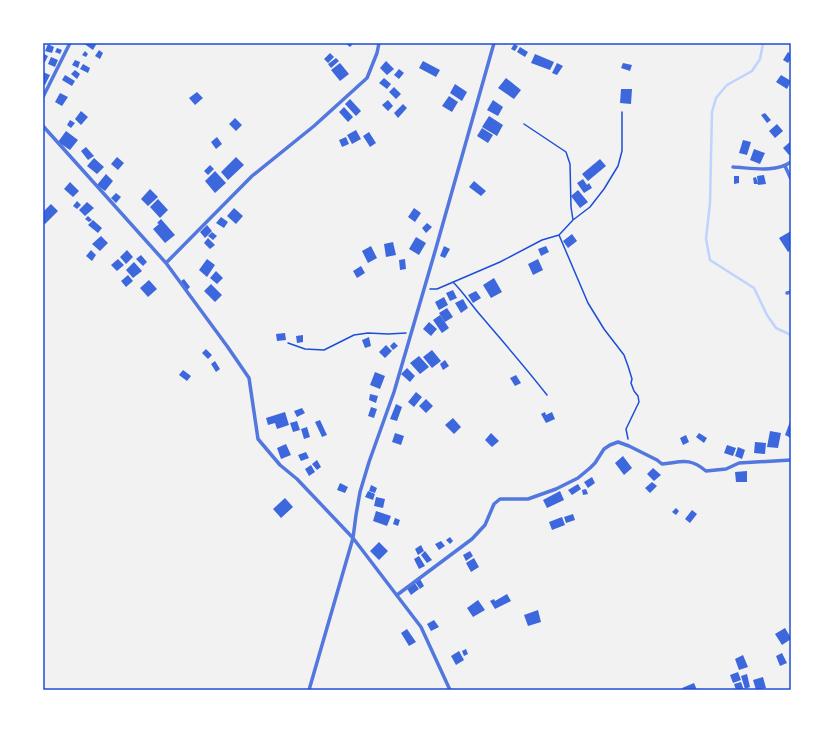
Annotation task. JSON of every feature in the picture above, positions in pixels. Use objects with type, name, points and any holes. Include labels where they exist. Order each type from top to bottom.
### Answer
[{"type":"street","points":[[43,97],[70,43]]},
{"type":"street","points":[[166,263],[252,176],[314,126],[367,78],[377,53],[379,43]]},
{"type":"street","points":[[309,690],[353,538],[360,492],[394,392],[494,43]]},
{"type":"street","points":[[43,126],[166,263],[223,340],[249,378],[258,439],[280,465],[297,479],[353,538],[397,595],[421,627],[450,690]]},
{"type":"street","points":[[733,167],[769,169],[785,166],[791,162]]},
{"type":"street","points":[[785,166],[791,180]]},
{"type":"street","points":[[397,595],[472,539],[485,525],[494,504],[500,499],[528,499],[556,489],[578,478],[595,463],[604,449],[618,442],[657,460],[662,464],[687,461],[698,465],[706,471],[726,469],[739,463],[791,460]]},
{"type":"path","points":[[424,289],[437,289],[500,262],[542,240],[559,235],[573,220],[590,207],[604,189],[618,166],[622,150],[622,112]]},
{"type":"path","points":[[524,124],[566,152],[570,164],[571,207],[573,220]]},
{"type":"path","points":[[559,235],[588,303],[604,329],[624,355],[632,379],[631,383],[638,396],[639,402],[626,430],[629,446]]},
{"type":"path","points":[[453,282],[465,294],[477,311],[527,369],[547,395]]},
{"type":"path","points":[[288,343],[305,349],[324,350],[354,335],[368,332],[388,334],[411,332]]},
{"type":"building","points":[[83,43],[97,43],[93,50]]},
{"type":"building","points":[[345,43],[354,43],[350,47]]},
{"type":"building","points":[[48,44],[54,47],[52,53],[45,51]]},
{"type":"building","points":[[514,44],[518,46],[515,51],[511,49]]},
{"type":"building","points":[[520,47],[528,52],[525,57],[517,52]]},
{"type":"building","points":[[57,48],[62,50],[60,54],[55,52]]},
{"type":"building","points":[[99,50],[103,53],[100,59],[95,56]]},
{"type":"building","points":[[85,51],[88,54],[86,57],[82,55]]},
{"type":"building","points":[[788,52],[791,54],[791,59],[788,63],[783,60]]},
{"type":"building","points":[[330,53],[334,57],[328,63],[324,59]]},
{"type":"building","points":[[44,54],[48,56],[45,62],[43,61]]},
{"type":"building","points":[[535,54],[554,62],[550,70],[531,63]]},
{"type":"building","points":[[51,57],[58,60],[55,67],[48,64]]},
{"type":"building","points":[[336,58],[339,61],[331,68],[328,64]]},
{"type":"building","points":[[75,60],[80,62],[78,68],[72,65]]},
{"type":"building","points":[[386,61],[394,69],[387,75],[380,68]]},
{"type":"building","points":[[423,61],[440,70],[436,77],[419,68]]},
{"type":"building","points":[[340,63],[349,74],[340,81],[331,70]]},
{"type":"building","points":[[557,63],[563,66],[557,75],[552,73]]},
{"type":"building","points":[[623,63],[632,65],[630,71],[621,68]]},
{"type":"building","points":[[83,64],[90,68],[88,73],[80,69]]},
{"type":"building","points":[[399,69],[404,73],[399,79],[394,75]]},
{"type":"building","points":[[75,70],[80,74],[77,79],[71,74]]},
{"type":"building","points":[[43,72],[50,75],[45,85],[43,84]]},
{"type":"building","points":[[65,75],[75,81],[72,86],[62,80]]},
{"type":"building","points":[[781,75],[791,81],[787,89],[776,82]]},
{"type":"building","points":[[384,78],[391,84],[387,89],[379,83]]},
{"type":"building","points":[[506,78],[521,90],[514,99],[498,88]]},
{"type":"building","points":[[455,84],[467,92],[462,101],[450,93]]},
{"type":"building","points":[[394,87],[401,94],[396,99],[389,92]]},
{"type":"building","points":[[621,89],[632,89],[631,104],[620,103]]},
{"type":"building","points":[[197,92],[203,98],[195,105],[189,98]]},
{"type":"building","points":[[60,93],[68,97],[62,106],[55,102]]},
{"type":"building","points":[[449,96],[458,102],[452,112],[442,106]]},
{"type":"building","points":[[350,99],[361,111],[356,116],[345,104]]},
{"type":"building","points":[[388,100],[393,106],[388,111],[382,105]]},
{"type":"building","points":[[493,100],[503,107],[498,116],[487,110]]},
{"type":"building","points":[[403,104],[407,108],[398,118],[394,113]]},
{"type":"building","points":[[344,107],[353,117],[348,122],[339,112]]},
{"type":"building","points":[[81,111],[88,117],[81,125],[75,119]]},
{"type":"building","points":[[765,113],[771,120],[767,123],[761,115]]},
{"type":"building","points":[[489,116],[503,125],[497,136],[482,127]]},
{"type":"building","points":[[235,118],[242,125],[236,131],[229,124]]},
{"type":"building","points":[[70,120],[75,123],[71,128],[67,125]]},
{"type":"building","points":[[777,124],[783,131],[775,138],[769,131]]},
{"type":"building","points":[[482,128],[493,135],[488,143],[477,136]]},
{"type":"building","points":[[356,130],[361,139],[352,144],[347,135]]},
{"type":"building","points":[[66,131],[78,140],[70,150],[58,142]]},
{"type":"building","points":[[369,132],[376,143],[370,147],[363,136]]},
{"type":"building","points":[[217,137],[222,144],[216,149],[211,142]]},
{"type":"building","points":[[346,137],[349,144],[342,147],[339,140]]},
{"type":"building","points":[[743,140],[751,142],[747,155],[739,153]]},
{"type":"building","points":[[791,141],[791,154],[789,155],[783,148]]},
{"type":"building","points":[[86,147],[94,156],[88,160],[81,151]]},
{"type":"building","points":[[754,149],[765,153],[760,164],[750,160]]},
{"type":"building","points":[[117,157],[124,163],[118,170],[111,164]]},
{"type":"building","points":[[236,157],[244,165],[228,180],[221,172]]},
{"type":"building","points":[[94,158],[104,167],[97,174],[87,166]]},
{"type":"building","points":[[600,159],[606,166],[588,181],[582,174]]},
{"type":"building","points":[[210,165],[214,169],[208,175],[204,171]]},
{"type":"building","points":[[215,171],[226,183],[215,193],[205,181]]},
{"type":"building","points":[[106,174],[113,181],[105,191],[97,185]]},
{"type":"building","points":[[764,175],[766,184],[758,185],[757,176]]},
{"type":"building","points":[[734,176],[739,176],[739,183],[734,184]]},
{"type":"building","points":[[756,177],[758,184],[754,184],[753,178]]},
{"type":"building","points":[[583,179],[587,185],[589,183],[592,188],[584,193],[577,183]]},
{"type":"building","points":[[474,181],[486,191],[481,196],[469,187]]},
{"type":"building","points":[[70,182],[79,191],[73,197],[64,189]]},
{"type":"building","points":[[150,189],[158,197],[148,206],[141,199]]},
{"type":"building","points":[[578,190],[588,202],[580,208],[571,196]]},
{"type":"building","points":[[116,193],[121,197],[116,203],[111,198]]},
{"type":"building","points":[[158,199],[168,210],[160,218],[150,207]]},
{"type":"building","points":[[77,201],[81,205],[77,209],[73,206]]},
{"type":"building","points":[[87,202],[94,208],[85,216],[79,210]]},
{"type":"building","points":[[51,204],[58,211],[45,224],[43,223],[43,212]]},
{"type":"building","points":[[234,208],[243,216],[236,224],[227,216]]},
{"type":"building","points":[[414,208],[421,213],[415,222],[408,217]]},
{"type":"building","points":[[88,216],[92,220],[89,222],[85,219]]},
{"type":"building","points":[[221,217],[228,222],[224,228],[216,223]]},
{"type":"building","points":[[161,219],[175,235],[165,243],[153,229],[159,224],[157,223]]},
{"type":"building","points":[[93,220],[102,228],[98,233],[88,225]]},
{"type":"building","points":[[427,223],[432,227],[426,233],[422,228]]},
{"type":"building","points":[[207,225],[212,231],[205,238],[200,232]]},
{"type":"building","points":[[791,231],[791,250],[788,252],[779,238]]},
{"type":"building","points":[[212,232],[217,236],[213,240],[208,236]]},
{"type":"building","points":[[572,234],[577,241],[568,248],[563,241]]},
{"type":"building","points":[[101,236],[108,243],[100,251],[92,244]]},
{"type":"building","points":[[416,237],[426,243],[419,255],[409,249]]},
{"type":"building","points":[[208,238],[215,245],[210,249],[204,243]]},
{"type":"building","points":[[393,242],[396,255],[386,257],[384,244]]},
{"type":"building","points":[[371,246],[377,258],[368,263],[362,251]]},
{"type":"building","points":[[444,246],[450,249],[445,258],[440,256]]},
{"type":"building","points":[[546,246],[549,252],[541,256],[538,249]]},
{"type":"building","points":[[91,250],[96,255],[92,261],[86,256]]},
{"type":"building","points":[[127,250],[133,257],[126,264],[120,257]]},
{"type":"building","points":[[141,255],[147,262],[143,266],[136,259]]},
{"type":"building","points":[[118,259],[124,265],[117,271],[111,265]]},
{"type":"building","points":[[207,259],[215,265],[207,277],[199,270]]},
{"type":"building","points":[[405,259],[406,269],[400,270],[399,260]]},
{"type":"building","points":[[538,259],[543,270],[533,275],[528,264]]},
{"type":"building","points":[[134,262],[142,271],[133,278],[126,270]]},
{"type":"building","points":[[361,266],[365,273],[357,278],[353,271]]},
{"type":"building","points":[[216,271],[223,278],[217,284],[210,278]]},
{"type":"building","points":[[128,275],[133,281],[126,287],[121,281]]},
{"type":"building","points":[[494,278],[502,292],[491,298],[483,285]]},
{"type":"building","points":[[184,279],[190,287],[187,290],[181,281]]},
{"type":"building","points":[[149,280],[157,289],[148,297],[140,288]]},
{"type":"building","points":[[211,284],[222,295],[215,302],[204,291]]},
{"type":"building","points":[[453,290],[457,298],[450,301],[446,293]]},
{"type":"building","points":[[476,291],[481,298],[473,303],[468,295]]},
{"type":"building","points":[[444,297],[448,305],[439,310],[435,302]]},
{"type":"building","points":[[463,299],[468,308],[461,313],[455,303]]},
{"type":"building","points":[[447,308],[453,317],[445,322],[439,313]]},
{"type":"building","points":[[440,315],[449,328],[442,333],[433,320]]},
{"type":"building","points":[[429,322],[437,329],[431,336],[423,329]]},
{"type":"building","points":[[285,333],[286,340],[277,341],[276,334]]},
{"type":"building","points":[[303,335],[303,342],[297,343],[296,336]]},
{"type":"building","points":[[369,337],[371,346],[365,348],[362,340]]},
{"type":"building","points":[[394,342],[398,346],[393,350],[390,346]]},
{"type":"building","points":[[386,345],[392,351],[385,358],[379,352]]},
{"type":"building","points":[[206,349],[212,355],[208,359],[202,353]]},
{"type":"building","points":[[432,350],[441,361],[432,368],[423,357]]},
{"type":"building","points":[[419,356],[429,367],[420,374],[410,363]]},
{"type":"building","points":[[445,360],[449,366],[443,370],[440,364]]},
{"type":"building","points":[[215,361],[220,369],[216,372],[211,364]]},
{"type":"building","points":[[407,368],[415,376],[410,382],[401,374]]},
{"type":"building","points":[[183,370],[191,376],[187,381],[179,375]]},
{"type":"building","points":[[375,372],[385,376],[380,389],[370,385]]},
{"type":"building","points":[[516,375],[521,383],[515,386],[510,378]]},
{"type":"building","points":[[416,392],[422,397],[414,407],[408,402]]},
{"type":"building","points":[[370,394],[378,396],[376,403],[369,400]]},
{"type":"building","points":[[426,399],[433,406],[426,413],[419,406]]},
{"type":"building","points":[[396,404],[402,407],[397,421],[390,419]]},
{"type":"building","points":[[371,407],[377,409],[374,418],[368,416]]},
{"type":"building","points":[[302,408],[305,413],[297,417],[294,411]]},
{"type":"building","points":[[285,412],[289,425],[277,429],[275,423],[268,425],[266,418]]},
{"type":"building","points":[[545,412],[546,415],[552,412],[555,419],[546,423],[541,414]]},
{"type":"building","points":[[453,418],[461,427],[454,434],[445,425]]},
{"type":"building","points":[[791,419],[791,438],[785,435]]},
{"type":"building","points":[[320,420],[327,435],[322,437],[315,422]]},
{"type":"building","points":[[297,421],[300,430],[293,432],[290,423]]},
{"type":"building","points":[[307,427],[310,437],[304,439],[301,429]]},
{"type":"building","points":[[770,431],[781,433],[778,448],[767,447]]},
{"type":"building","points":[[395,433],[404,436],[401,445],[392,442]]},
{"type":"building","points":[[491,433],[499,441],[492,447],[485,440]]},
{"type":"building","points":[[699,433],[707,438],[704,443],[696,437]]},
{"type":"building","points":[[686,435],[689,442],[683,445],[680,438]]},
{"type":"building","points":[[755,442],[766,443],[765,454],[754,453]]},
{"type":"building","points":[[286,444],[291,455],[281,459],[277,448]]},
{"type":"building","points":[[727,445],[736,448],[733,456],[724,453]]},
{"type":"building","points":[[738,447],[745,450],[742,459],[735,456]]},
{"type":"building","points":[[306,452],[309,458],[301,461],[298,455]]},
{"type":"building","points":[[623,456],[632,468],[624,475],[615,463]]},
{"type":"building","points":[[317,460],[321,467],[317,470],[312,464]]},
{"type":"building","points":[[311,465],[315,472],[309,476],[305,469]]},
{"type":"building","points":[[653,468],[661,475],[654,481],[647,474]]},
{"type":"building","points":[[747,471],[747,482],[736,482],[735,472]]},
{"type":"building","points":[[592,477],[595,483],[588,488],[584,482]]},
{"type":"building","points":[[652,482],[657,486],[650,493],[645,488]]},
{"type":"building","points":[[340,483],[348,487],[345,493],[337,490]]},
{"type":"building","points":[[578,484],[581,489],[572,495],[568,490]]},
{"type":"building","points":[[371,485],[377,488],[375,493],[369,491]]},
{"type":"building","points":[[586,489],[588,494],[583,495],[582,490]]},
{"type":"building","points":[[368,491],[375,494],[373,500],[365,497]]},
{"type":"building","points":[[560,491],[564,500],[547,508],[543,500]]},
{"type":"building","points":[[376,497],[385,499],[383,508],[374,506]]},
{"type":"building","points":[[285,498],[293,507],[281,518],[273,509]]},
{"type":"building","points":[[676,508],[679,511],[676,515],[672,512]]},
{"type":"building","points":[[692,510],[697,514],[690,523],[685,519]]},
{"type":"building","points":[[376,511],[391,516],[387,526],[373,521]]},
{"type":"building","points":[[573,514],[575,520],[566,523],[564,517]]},
{"type":"building","points":[[562,517],[565,525],[552,530],[549,522]]},
{"type":"building","points":[[395,518],[400,520],[398,526],[393,524]]},
{"type":"building","points":[[450,537],[453,541],[450,544],[446,540]]},
{"type":"building","points":[[441,541],[445,546],[439,550],[435,544]]},
{"type":"building","points":[[379,542],[388,551],[379,560],[370,551]]},
{"type":"building","points":[[421,545],[424,551],[418,555],[415,549]]},
{"type":"building","points":[[425,551],[432,560],[427,563],[421,555]]},
{"type":"building","points":[[470,551],[473,556],[466,561],[463,555]]},
{"type":"building","points":[[419,556],[425,566],[419,569],[414,559]]},
{"type":"building","points":[[474,558],[479,567],[471,572],[466,563]]},
{"type":"building","points":[[420,579],[424,586],[420,589],[415,582]]},
{"type":"building","points":[[414,582],[419,589],[411,595],[406,587]]},
{"type":"building","points":[[507,594],[511,601],[495,609],[490,601],[494,599],[495,601]]},
{"type":"building","points":[[478,600],[485,610],[473,617],[467,608]]},
{"type":"building","points":[[538,610],[541,622],[528,626],[524,615]]},
{"type":"building","points":[[434,620],[439,627],[431,631],[427,624]]},
{"type":"building","points":[[785,628],[791,639],[782,645],[775,634]]},
{"type":"building","points":[[407,629],[416,642],[409,646],[401,633]]},
{"type":"building","points":[[466,649],[468,654],[464,656],[462,651]]},
{"type":"building","points":[[459,651],[464,660],[456,665],[451,656]]},
{"type":"building","points":[[782,653],[787,663],[780,666],[776,656]]},
{"type":"building","points":[[743,655],[748,667],[739,670],[735,659]]},
{"type":"building","points":[[738,672],[741,680],[733,683],[730,675]]},
{"type":"building","points":[[747,674],[750,687],[745,689],[741,676]]},
{"type":"building","points":[[763,677],[766,688],[756,690],[753,680]]},
{"type":"building","points":[[741,682],[744,690],[736,690],[734,684]]},
{"type":"building","points":[[694,683],[697,690],[683,690],[682,688]]},
{"type":"waterway","points":[[763,43],[760,59],[752,71],[727,85],[716,98],[712,112],[710,203],[706,239],[710,260],[754,288],[767,315],[776,328],[791,335]]}]
